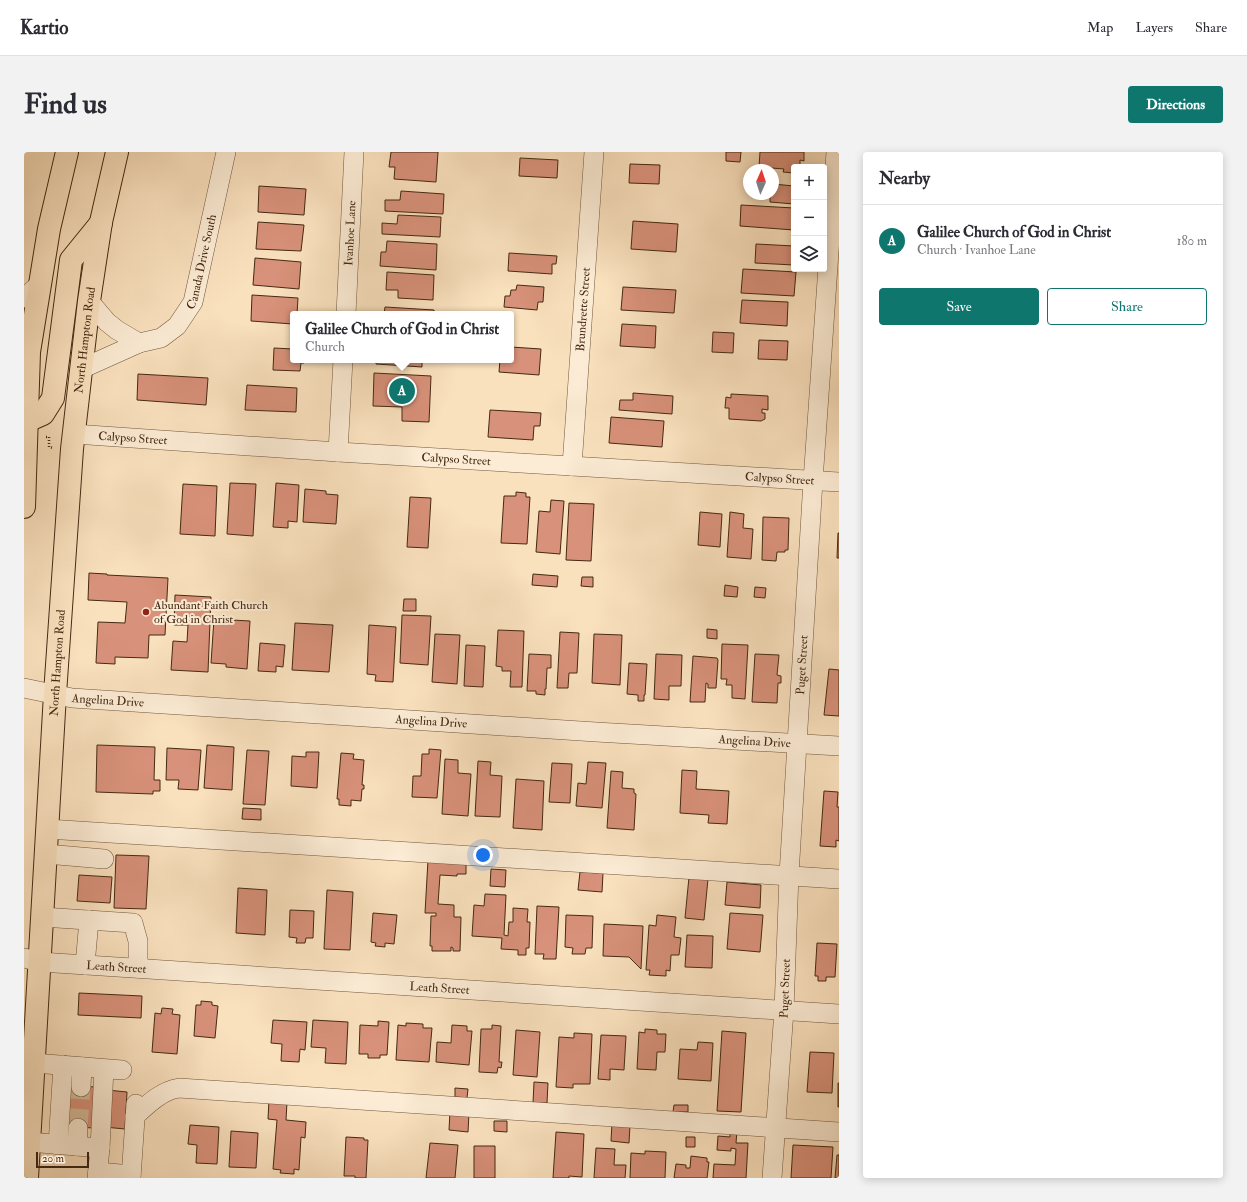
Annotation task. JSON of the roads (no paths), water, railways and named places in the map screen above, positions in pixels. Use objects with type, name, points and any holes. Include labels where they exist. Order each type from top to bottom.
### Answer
[{"type":"main road","points":[[24,508],[27,351],[41,283],[49,229],[67,152]]},
{"type":"main road","name":"North Hampton Road","points":[[27,1178],[34,1063],[29,961],[42,916],[55,694],[74,434],[89,301],[101,222],[117,152]]},
{"type":"main road","points":[[26,421],[43,414],[53,398],[71,260],[101,222]]},
{"type":"street","name":"Canada Drive South","points":[[81,369],[139,343],[161,338],[177,326],[193,302],[226,152]]},
{"type":"street","name":"Ivanhoe Lane","points":[[346,311],[354,152]]},
{"type":"street","name":"Brundrette Street","points":[[572,466],[594,152]]},
{"type":"street","name":"Puget Street","points":[[772,1178],[784,1010],[789,876],[813,481],[836,152]]},
{"type":"street","points":[[24,298],[41,283]]},
{"type":"street","points":[[89,301],[107,322],[117,330],[139,343]]},
{"type":"street","points":[[338,452],[343,363]]},
{"type":"street","name":"Calypso Street","points":[[74,434],[338,452],[839,482]]},
{"type":"street","name":"Angelina Drive","points":[[24,688],[72,698],[596,732],[839,746]]},
{"type":"street","points":[[47,829],[839,879]]},
{"type":"street","points":[[46,854],[104,859]]},
{"type":"street","points":[[42,916],[133,923],[138,941],[138,968]]},
{"type":"street","points":[[85,964],[89,920]]},
{"type":"street","name":"Leath Street","points":[[29,961],[839,1014]]},
{"type":"street","points":[[34,1063],[122,1070]]},
{"type":"street","points":[[63,1065],[68,1146]]},
{"type":"street","points":[[81,1087],[82,1067]]},
{"type":"street","points":[[104,1068],[98,1175],[131,1176],[136,1108],[170,1089],[179,1088],[839,1132]]},
{"type":"street","points":[[68,1146],[78,1128]]},
{"type":"street","points":[[29,1142],[100,1148]]},
{"type":"tunnel","points":[[78,1128],[81,1087]]},
{"type":"place","name":"Galilee Church of God in Christ","points":[[402,391]]},
{"type":"place","name":"Abundant Faith Church of God in Christ","points":[[146,612]]}]
